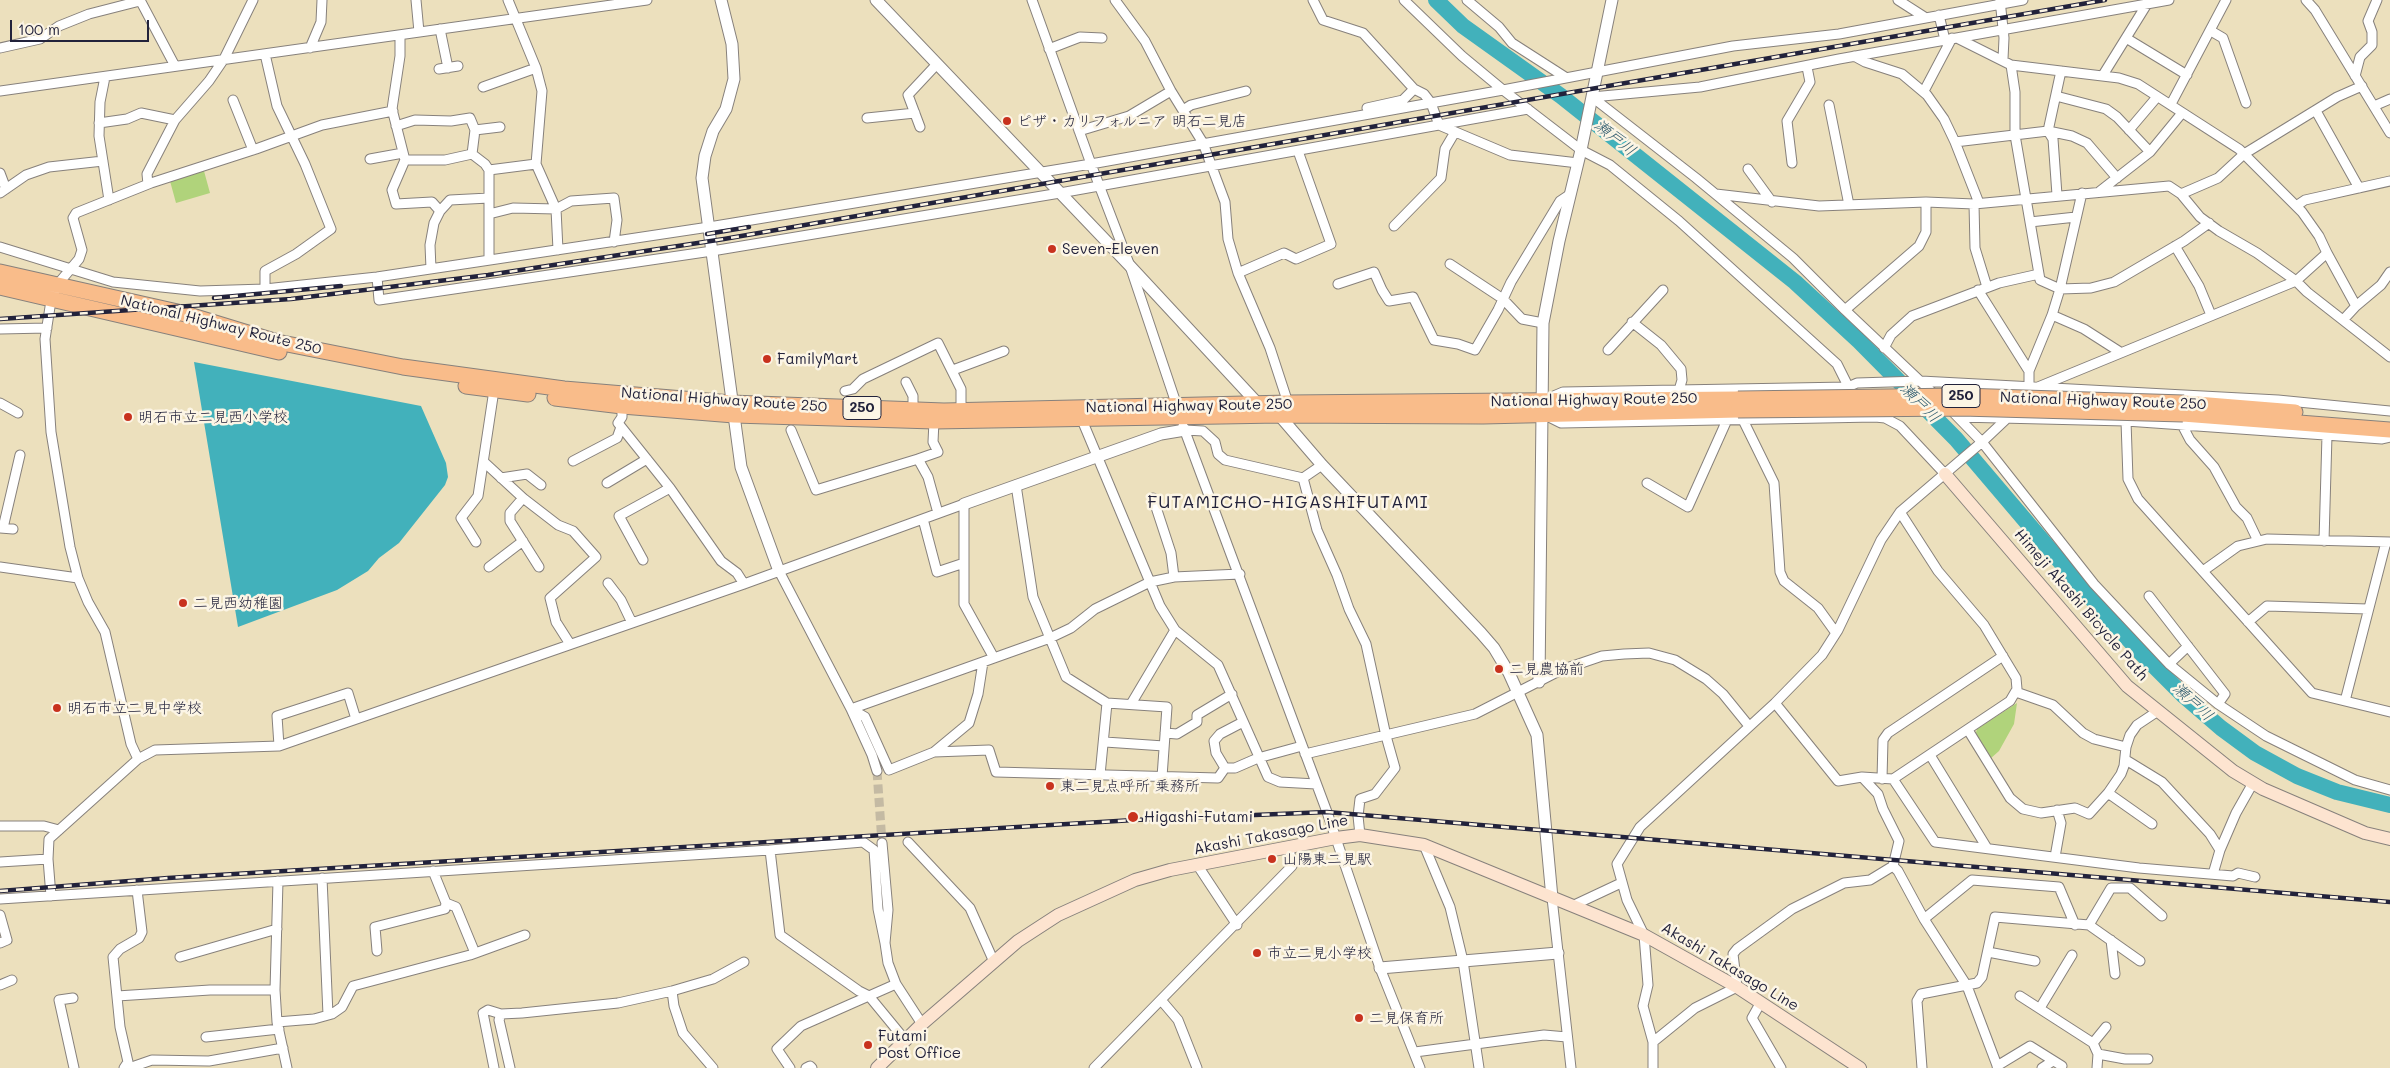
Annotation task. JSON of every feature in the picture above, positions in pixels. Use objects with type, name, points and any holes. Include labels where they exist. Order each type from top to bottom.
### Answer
[{"type":"highway","name":"250","points":[[0,262],[38,273],[55,292]]},
{"type":"highway","name":"National Highway Route 250","points":[[0,272],[55,292],[274,351],[396,375],[494,390],[622,406],[733,409],[961,410],[1181,418],[1257,404],[1284,409]]},
{"type":"highway","name":"National Highway Route 250","points":[[0,287],[20,292],[55,292],[182,314],[276,342],[403,366],[564,389],[733,409],[934,421],[1181,418],[1284,409],[1483,416],[1542,408],[1736,412],[1961,408],[2390,420]]},
{"type":"highway","name":"250","points":[[0,295],[8,297],[20,292]]},
{"type":"highway","name":"National Highway Route 250","points":[[2183,414],[2390,430]]},
{"type":"main road","name":"Himeji Akashi Bicycle Path","points":[[1947,473],[2127,686],[2233,771],[2253,783],[2301,807],[2365,833],[2390,839]]},
{"type":"main road","name":"Akashi Takasago Line","points":[[877,1068],[922,1024],[1018,941],[1066,912],[1135,880],[1289,847],[1360,835],[1424,845],[1644,935],[1737,986],[1860,1068]]},
{"type":"street","points":[[0,49],[40,39],[59,26],[89,14],[140,0],[175,66]]},
{"type":"street","points":[[148,184],[147,174],[175,120],[209,81],[224,59],[253,0]]},
{"type":"street","points":[[310,48],[321,22],[322,0]]},
{"type":"street","points":[[416,0],[419,32]]},
{"type":"street","points":[[508,0],[536,68],[542,91],[536,164],[556,209],[558,250]]},
{"type":"street","points":[[0,91],[516,19],[578,4],[647,0]]},
{"type":"street","points":[[721,0],[732,44],[734,79],[726,109],[714,131],[704,156],[702,178],[740,467],[779,571],[851,709],[872,755],[877,772]]},
{"type":"street","points":[[876,0],[1130,266],[1257,404]]},
{"type":"street","points":[[1032,0],[1090,164],[1130,266],[1181,418],[1336,838],[1380,968],[1420,1068]]},
{"type":"street","points":[[1115,0],[1145,41],[1171,91],[1203,143],[1225,202],[1228,239],[1238,273],[1270,348],[1284,409],[1322,465],[1481,633],[1502,662],[1519,693],[1537,735],[1552,898],[1571,1068]]},
{"type":"street","points":[[1313,0],[1323,20],[1363,33],[1414,89],[1424,94],[1431,103],[1438,125],[1510,155],[1578,163]]},
{"type":"street","points":[[1404,0],[1462,56],[1503,90],[1581,150],[1618,172],[1678,221],[1782,312],[1837,364],[1864,417]]},
{"type":"street","points":[[1467,0],[1499,27],[1512,43],[1565,77]]},
{"type":"street","points":[[1539,682],[1543,323],[1612,0]]},
{"type":"street","points":[[1898,0],[1926,18]]},
{"type":"street","points":[[0,247],[69,270],[113,282],[200,291],[265,289],[377,277],[614,242],[1090,164],[1503,90],[1734,46],[1839,34],[2001,2],[2023,0]]},
{"type":"street","points":[[1592,97],[1700,87],[1951,38],[2169,0]]},
{"type":"street","points":[[2171,104],[2211,32],[2226,0]]},
{"type":"street","points":[[2306,0],[2315,10],[2390,132]]},
{"type":"street","points":[[2355,76],[2360,57],[2372,45],[2372,32],[2368,21],[2377,0]]},
{"type":"street","points":[[2001,2],[2007,62],[2015,92],[2015,135],[2040,280],[2060,289],[2091,288],[2114,282],[2175,246],[2209,223]]},
{"type":"street","points":[[2104,76],[2147,4]]},
{"type":"street","points":[[1939,15],[1951,38],[2007,62],[2119,78],[2138,84],[2240,149],[2296,206],[2319,236],[2356,306]]},
{"type":"street","points":[[440,29],[448,68]]},
{"type":"street","points":[[2211,32],[2223,38],[2246,103]]},
{"type":"street","points":[[400,35],[400,56],[394,88],[393,111],[404,156],[392,190],[396,204],[432,202],[440,211]]},
{"type":"street","points":[[1050,49],[1080,37],[1102,38]]},
{"type":"street","points":[[1924,91],[1951,38]]},
{"type":"street","points":[[2126,38],[2187,75]]},
{"type":"street","points":[[265,54],[277,106],[331,229],[296,254],[265,271],[265,289]]},
{"type":"street","points":[[1854,56],[1865,62],[1902,74],[1924,91],[1944,119],[1955,142],[1976,203],[1975,248],[1987,287]]},
{"type":"street","points":[[920,126],[908,94],[937,64]]},
{"type":"street","points":[[1792,164],[1787,122],[1810,82],[1807,67]]},
{"type":"street","points":[[483,87],[536,68]]},
{"type":"street","points":[[2058,195],[2053,139],[2048,131],[2060,71]]},
{"type":"street","points":[[105,77],[100,102],[100,123],[109,200]]},
{"type":"street","points":[[2181,194],[2218,178],[2244,154],[2337,97],[2362,86]]},
{"type":"street","points":[[1367,108],[1403,100],[1414,89]]},
{"type":"street","points":[[1079,131],[1129,116],[1171,91]]},
{"type":"street","points":[[1183,110],[1191,105],[1246,91]]},
{"type":"street","points":[[2056,96],[2106,109],[2150,152]]},
{"type":"street","points":[[1592,97],[1716,194],[1793,258],[1884,348],[1958,417],[1982,442],[2094,584],[2169,664],[2218,704],[2275,740],[2355,780],[2390,790]]},
{"type":"street","points":[[2129,130],[2157,97]]},
{"type":"street","points":[[2374,106],[2390,99]]},
{"type":"street","points":[[233,100],[253,150]]},
{"type":"street","points":[[1829,105],[1848,205]]},
{"type":"street","points":[[377,277],[379,300],[712,251],[1060,193],[1528,109]]},
{"type":"street","points":[[138,759],[131,744],[105,632],[88,602],[78,578],[70,547],[51,432],[45,339],[55,292],[69,270],[79,259],[82,250],[73,218],[76,213],[148,184],[253,150],[322,125],[393,111]]},
{"type":"street","points":[[2316,111],[2359,188]]},
{"type":"street","points":[[100,123],[127,118],[141,113],[175,120]]},
{"type":"street","points":[[2100,192],[2150,152],[2182,113]]},
{"type":"street","points":[[867,118],[915,114]]},
{"type":"street","points":[[396,126],[415,120],[451,121],[470,118],[475,130],[472,154]]},
{"type":"street","points":[[475,130],[500,127]]},
{"type":"street","points":[[1955,142],[2048,131],[2072,136],[2087,143],[2117,178]]},
{"type":"street","points":[[1394,226],[1441,178],[1445,149],[1455,132]]},
{"type":"street","points":[[1238,273],[1284,253],[1296,259],[1331,244],[1298,151]]},
{"type":"street","points":[[370,160],[404,156],[445,160],[472,154]]},
{"type":"street","points":[[472,154],[489,170],[489,260]]},
{"type":"street","points":[[0,173],[3,191],[26,175],[49,167],[103,161]]},
{"type":"street","points":[[489,170],[536,164]]},
{"type":"street","points":[[1748,169],[1772,202]]},
{"type":"street","points":[[2296,206],[2305,200],[2390,181]]},
{"type":"street","points":[[1716,194],[1819,206],[1926,202],[1976,203],[2169,186],[2181,194],[2200,217],[2257,253],[2296,281],[2307,292],[2344,319],[2390,357]]},
{"type":"street","points":[[2028,371],[2052,314],[2060,289],[2082,193]]},
{"type":"street","points":[[1338,284],[1374,272],[1382,290],[1390,301],[1413,297],[1434,340],[1458,344],[1475,350],[1560,201],[1569,195]]},
{"type":"street","points":[[431,269],[431,237],[434,223],[440,211],[450,200],[489,198]]},
{"type":"street","points":[[489,214],[513,208],[556,209],[571,201],[614,198],[617,220],[614,242]]},
{"type":"street","points":[[1845,310],[1919,246],[1926,232],[1926,202]]},
{"type":"street","points":[[2030,222],[2076,217]]},
{"type":"street","points":[[2175,246],[2199,286],[2211,316]]},
{"type":"street","points":[[2033,387],[2296,281],[2327,253]]},
{"type":"street","points":[[1450,264],[1502,300],[1522,319],[1543,323]]},
{"type":"street","points":[[2344,319],[2356,306],[2382,286],[2390,272]]},
{"type":"street","points":[[1884,348],[1891,335],[1912,316],[1987,287],[2039,274]]},
{"type":"street","points":[[1608,350],[1663,290]]},
{"type":"street","points":[[1653,1068],[1653,1042],[1643,1006],[1648,985],[1644,935],[1621,884],[1617,864],[1640,827],[1775,703],[1822,655],[1836,633],[1881,540],[1900,512],[1982,442],[2035,392],[2028,371],[1978,290]]},
{"type":"street","points":[[2052,314],[2084,329],[2120,352]]},
{"type":"street","points":[[1632,322],[1661,345],[1681,369],[1682,380],[1679,390]]},
{"type":"street","points":[[0,329],[47,328]]},
{"type":"street","points":[[845,391],[853,389],[863,379],[938,343],[961,389],[961,410]]},
{"type":"street","points":[[953,370],[1004,351]]},
{"type":"street","points":[[1542,408],[1563,392],[1848,387],[1857,383],[1921,381],[2278,400],[2390,411]]},
{"type":"street","points":[[906,382],[913,396],[913,410]]},
{"type":"street","points":[[476,542],[461,518],[478,496],[494,390]]},
{"type":"street","points":[[2152,392],[2183,414],[2190,440],[2214,466],[2236,507],[2247,518],[2258,541]]},
{"type":"street","points":[[0,403],[18,413]]},
{"type":"street","points":[[622,406],[622,417],[618,423],[670,488],[721,561],[737,573],[744,584]]},
{"type":"street","points":[[1736,412],[1885,418],[1900,426],[1947,473]]},
{"type":"street","points":[[1647,483],[1688,507],[1736,412]]},
{"type":"street","points":[[1736,412],[1774,483],[1780,572],[1784,581],[1818,608],[1836,633]]},
{"type":"street","points":[[1958,417],[2126,420],[2183,414],[2327,435],[2382,439],[2390,437]]},
{"type":"street","points":[[50,896],[49,839],[138,759],[155,750],[279,746],[744,584],[1098,455],[1161,434],[1181,418]]},
{"type":"street","points":[[1181,418],[1203,431],[1215,442],[1218,454],[1225,460],[1303,478],[1322,465]]},
{"type":"street","points":[[1082,420],[1160,606],[1175,630],[1218,666],[1268,778],[1280,782],[1316,784]]},
{"type":"street","points":[[2126,420],[2127,473],[2138,499],[2312,693],[2390,712]]},
{"type":"street","points":[[791,430],[816,490],[938,452],[933,442],[934,421]]},
{"type":"street","points":[[573,461],[617,438],[621,427]]},
{"type":"street","points":[[2324,541],[2327,435]]},
{"type":"street","points":[[13,529],[1,528],[20,455]]},
{"type":"street","points":[[607,483],[647,459]]},
{"type":"street","points":[[918,459],[928,477],[938,513]]},
{"type":"street","points":[[484,462],[558,525],[573,531],[596,557],[550,598],[556,622],[570,644]]},
{"type":"street","points":[[502,478],[527,474],[541,485]]},
{"type":"street","points":[[1303,478],[1317,530],[1337,575],[1349,609],[1366,644],[1395,768],[1375,794],[1360,799],[1358,816],[1360,835]]},
{"type":"street","points":[[1016,485],[1033,597],[1066,677],[1107,703],[1167,707],[1162,777]]},
{"type":"street","points":[[643,560],[617,513],[670,488]]},
{"type":"street","points":[[524,498],[510,513],[510,521],[539,567]]},
{"type":"street","points":[[1153,498],[1170,553],[1174,577]]},
{"type":"street","points":[[964,504],[964,604],[994,658]]},
{"type":"street","points":[[1775,703],[1838,781],[1862,777],[1893,779],[2010,701],[2016,692],[2016,678],[1984,625],[1922,550],[1900,512]]},
{"type":"street","points":[[923,519],[937,572],[964,563]]},
{"type":"street","points":[[489,567],[522,541]]},
{"type":"street","points":[[2203,572],[2238,546],[2258,541],[2388,542],[2368,609],[2345,701]]},
{"type":"street","points":[[0,567],[78,578]]},
{"type":"street","points":[[851,709],[1050,638],[1071,628],[1095,609],[1150,582],[1174,577],[1240,574]]},
{"type":"street","points":[[608,583],[621,600],[632,623]]},
{"type":"street","points":[[2149,596],[2225,694],[2218,704]]},
{"type":"street","points":[[2248,622],[2267,606],[2368,609]]},
{"type":"street","points":[[1131,704],[1175,630]]},
{"type":"street","points":[[2169,664],[2188,646]]},
{"type":"street","points":[[1225,768],[1235,768],[1258,758],[1386,736],[1475,714],[1561,670],[1602,656],[1649,653],[1675,660],[1706,679],[1723,694],[1749,726]]},
{"type":"street","points":[[1882,779],[1883,740],[1888,733],[2003,656]]},
{"type":"street","points":[[851,709],[865,717],[889,770],[934,752],[970,723],[978,694],[983,662]]},
{"type":"street","points":[[2016,692],[2053,705],[2083,733],[2094,739],[2126,747]]},
{"type":"street","points":[[279,746],[277,716],[348,693],[356,718]]},
{"type":"street","points":[[1165,732],[1177,734],[1197,722],[1197,715],[1232,694]]},
{"type":"street","points":[[1100,775],[1105,742],[1107,703]]},
{"type":"street","points":[[1968,730],[2010,798],[2023,809],[2033,813],[2075,808],[2089,814],[2108,793],[2121,774],[2126,760],[2126,747],[2130,735],[2137,725],[2158,710]]},
{"type":"street","points":[[1225,768],[1216,753],[1214,741],[1220,734],[1243,722]]},
{"type":"street","points":[[1105,742],[1164,746]]},
{"type":"street","points":[[934,752],[989,750],[996,772],[1218,778],[1225,768]]},
{"type":"street","points":[[1930,755],[1987,848]]},
{"type":"street","points":[[2126,760],[2162,782],[2205,828],[2220,850]]},
{"type":"street","points":[[1653,1042],[1695,1008],[1737,986],[1733,960],[1737,949],[1792,909],[1844,883],[1870,880],[1893,866],[1899,840],[1883,809],[1878,794],[1862,777]]},
{"type":"street","points":[[1893,779],[1935,842],[2213,874],[2233,876],[2238,873],[2255,877]]},
{"type":"street","points":[[2213,874],[2220,850],[2236,814],[2253,783]]},
{"type":"street","points":[[2108,793],[2152,824]]},
{"type":"street","points":[[2055,857],[2061,818],[2057,810]]},
{"type":"street","points":[[0,826],[44,826],[59,830]]},
{"type":"street","points":[[0,899],[770,850],[863,842],[874,850],[878,909],[888,963],[896,984],[922,1024]]},
{"type":"street","points":[[908,842],[970,908],[994,962]]},
{"type":"street","points":[[882,843],[888,910],[885,943]]},
{"type":"street","points":[[1424,845],[1450,907],[1463,961],[1479,1068]]},
{"type":"street","points":[[1094,1068],[1237,925],[1292,866],[1289,847]]},
{"type":"street","points":[[770,850],[780,935],[859,991],[869,996],[906,1041]]},
{"type":"street","points":[[0,862],[48,859]]},
{"type":"street","points":[[1198,866],[1237,925]]},
{"type":"street","points":[[1893,866],[1898,871],[1924,919],[1967,986],[1997,1067],[2030,1046],[2062,1066]]},
{"type":"street","points":[[377,951],[375,927],[445,909],[446,903],[433,871]]},
{"type":"street","points":[[322,878],[328,1015]]},
{"type":"street","points":[[1924,919],[1972,880],[2059,886],[2075,925]]},
{"type":"street","points":[[278,881],[275,990],[278,1025],[287,1068]]},
{"type":"street","points":[[1572,906],[1621,884]]},
{"type":"street","points":[[2089,925],[2112,888],[2130,888],[2162,916]]},
{"type":"street","points":[[124,1068],[128,1062],[120,1027],[113,958],[120,949],[139,938],[142,932],[137,890]]},
{"type":"street","points":[[446,903],[456,907],[475,953]]},
{"type":"street","points":[[0,915],[7,940],[0,943]]},
{"type":"street","points":[[1922,1068],[1916,1001],[1921,994],[1967,986],[1977,982],[1982,977],[1995,917],[2089,925],[2140,961]]},
{"type":"street","points":[[180,956],[277,929]]},
{"type":"street","points":[[206,1036],[328,1015],[342,1007],[353,986],[475,953],[525,935]]},
{"type":"street","points":[[2111,940],[2115,974]]},
{"type":"street","points":[[1988,952],[2035,961]]},
{"type":"street","points":[[1380,968],[1558,953]]},
{"type":"street","points":[[2040,1008],[2072,955]]},
{"type":"street","points":[[494,1068],[483,1013],[488,1010],[501,1014],[589,1007],[672,991],[713,979],[744,962]]},
{"type":"street","points":[[0,985],[12,980]]},
{"type":"street","points":[[790,1068],[777,1049],[801,1026],[896,984]]},
{"type":"street","points":[[117,996],[210,990],[275,990]]},
{"type":"street","points":[[672,991],[674,1006],[683,1033],[713,1068]]},
{"type":"street","points":[[2020,996],[2093,1043],[2098,1054],[2098,1068]]},
{"type":"street","points":[[73,998],[59,1000],[74,1068]]},
{"type":"street","points":[[1161,1000],[1178,1020],[1197,1068]]},
{"type":"street","points":[[1760,1002],[1752,1018],[1780,1068]]},
{"type":"street","points":[[501,1014],[499,1020],[510,1068]]},
{"type":"street","points":[[2093,1043],[2106,1027]]},
{"type":"street","points":[[1415,1052],[1544,1035],[1568,1037]]},
{"type":"street","points":[[129,1068],[152,1060],[209,1061],[283,1048]]},
{"type":"street","points":[[2098,1054],[2125,1060],[2148,1059]]},
{"type":"street","points":[[2042,1068],[2053,1061]]},
{"type":"street","points":[[806,1068],[810,1066],[812,1068]]},
{"type":"green space","points":[[204,171],[210,193],[176,203],[170,181]]},
{"type":"green space","points":[[2017,703],[2014,724],[1999,751],[1990,759],[1975,736],[1977,729]]},
{"type":"water","points":[[194,362],[421,406],[446,463],[448,477],[445,485],[399,543],[379,558],[368,571],[337,590],[238,627]]},
{"type":"waterway","name":"瀬戸川","points":[[1436,0],[1463,26],[1561,96],[1795,282],[1859,341],[1956,439],[2092,599],[2141,653],[2184,696],[2221,728],[2255,753],[2297,776],[2337,792],[2390,805]]},
{"type":"tunnel","points":[[877,771],[882,843]]},
{"type":"railway","points":[[0,319],[291,299],[488,275],[724,239],[2105,0]]},
{"type":"railway","points":[[707,234],[749,227]]},
{"type":"railway","points":[[214,298],[341,286]]},
{"type":"railway","points":[[0,891],[168,878],[1134,820],[1327,812],[2390,902]]},
{"type":"place","name":"ピザ・カリフォルニア 明石二見店","points":[[1007,121]]},
{"type":"place","name":"Seven-Eleven","points":[[1052,249]]},
{"type":"place","name":"FamilyMart","points":[[767,359]]},
{"type":"place","name":"明石市立二見西小学校","points":[[128,417]]},
{"type":"place","name":"二見西幼稚園","points":[[183,603]]},
{"type":"place","name":"二見農協前","points":[[1499,669]]},
{"type":"place","name":"明石市立二見中学校","points":[[57,708]]},
{"type":"place","name":"東二見点呼所 乗務所","points":[[1050,786]]},
{"type":"place","name":"Higashi-Futami","points":[[1133,817]]},
{"type":"place","name":"山陽東二見駅","points":[[1272,859]]},
{"type":"place","name":"市立二見小学校","points":[[1257,953]]},
{"type":"place","name":"二見保育所","points":[[1359,1018]]},
{"type":"place","name":"Futami Post Office","points":[[868,1045]]},
{"type":"district","name":"FUTAMICHO-HIGASHIFUTAMI","points":[[1288,502]]}]
